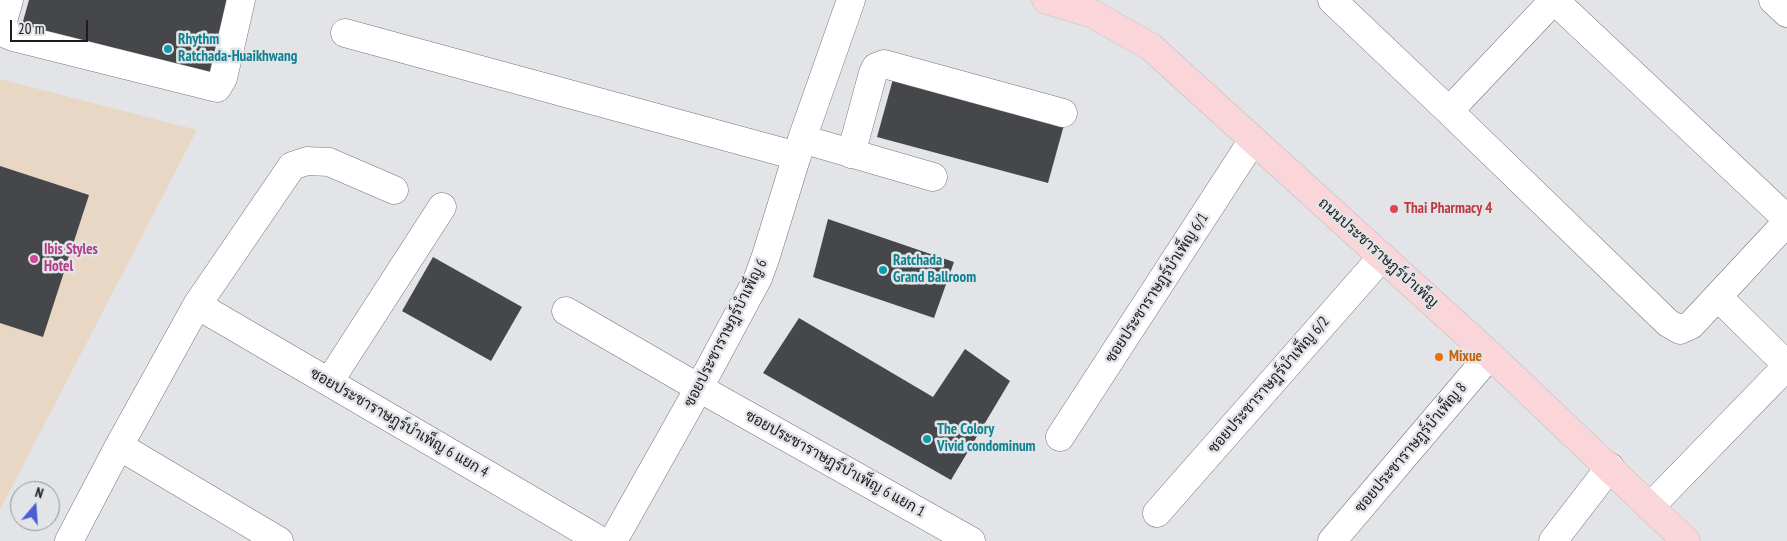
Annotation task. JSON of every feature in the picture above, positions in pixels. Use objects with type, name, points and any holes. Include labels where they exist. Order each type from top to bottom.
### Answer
[{"type":"main road","name":"ถนนประชาราษฎร์บำเพ็ญ","points":[[1046,0],[1091,13],[1151,47],[1490,355],[1686,541]]},
{"type":"street","points":[[9,0],[3,22],[4,33],[12,37],[216,88],[223,78],[241,0]]},
{"type":"street","name":"ซอยประชาราษฎร์บำเพ็ญ 6","points":[[613,541],[758,278],[799,148],[851,0]]},
{"type":"street","points":[[1332,0],[1668,324],[1680,330],[1691,325],[1787,220],[1554,0],[1449,111]]},
{"type":"street","points":[[1773,0],[1787,13]]},
{"type":"street","points":[[345,33],[799,148],[851,154],[933,177]]},
{"type":"street","points":[[851,154],[873,73],[876,67],[884,64],[1064,113]]},
{"type":"street","name":"ซอยประชาราษฎร์บำเพ็ญ 6/1","points":[[1060,437],[1254,140]]},
{"type":"street","points":[[69,541],[119,446],[198,305],[292,166],[306,161],[329,162],[394,190]]},
{"type":"street","points":[[329,382],[442,207]]},
{"type":"street","name":"ซอยประชาราษฎร์บำเพ็ญ 6/2","points":[[1157,513],[1382,257]]},
{"type":"street","points":[[1650,507],[1787,365],[1718,297]]},
{"type":"street","name":"ซอยประชาราษฎร์บำเพ็ญ 6 แยก 4","points":[[198,305],[601,541]]},
{"type":"street","name":"ซอยประชาราษฎร์บำเพ็ญ 6 แยก 1","points":[[566,311],[971,541]]},
{"type":"street","name":"ซอยประชาราษฎร์บำเพ็ญ 8","points":[[1332,541],[1490,355]]},
{"type":"street","points":[[119,446],[279,541]]},
{"type":"street","points":[[1552,541],[1610,467]]},
{"type":"shaded area","points":[[0,79],[197,130],[15,481],[10,481],[10,491],[0,510]]},
{"type":"building","name":"Rhythm Ratchada-Huaikhwang","points":[[29,0],[229,0],[212,74],[22,25]]},
{"type":"building","points":[[893,79],[1064,125],[1048,183],[877,137]]},
{"type":"building","name":"Ibis Styles Hotel","points":[[0,166],[89,195],[43,337],[0,323]]},
{"type":"building","name":"Ratchada Grand Ballroom","points":[[828,219],[954,262],[934,318],[813,277]]},
{"type":"building","points":[[433,257],[522,307],[491,361],[402,311]]},
{"type":"building","name":"The Colory Vivid condominum","points":[[799,318],[933,397],[965,349],[1010,381],[951,480],[763,373]]},
{"type":"place","name":"Rhythm Ratchada-Huaikhwang","points":[[168,49]]},
{"type":"place","name":"Thai Pharmacy 4","points":[[1394,209]]},
{"type":"place","name":"Ibis Styles Hotel","points":[[34,259]]},
{"type":"place","name":"Ratchada Grand Ballroom","points":[[883,270]]},
{"type":"place","name":"Mixue","points":[[1439,357]]},
{"type":"place","name":"The Colory Vivid condominum","points":[[927,439]]}]
